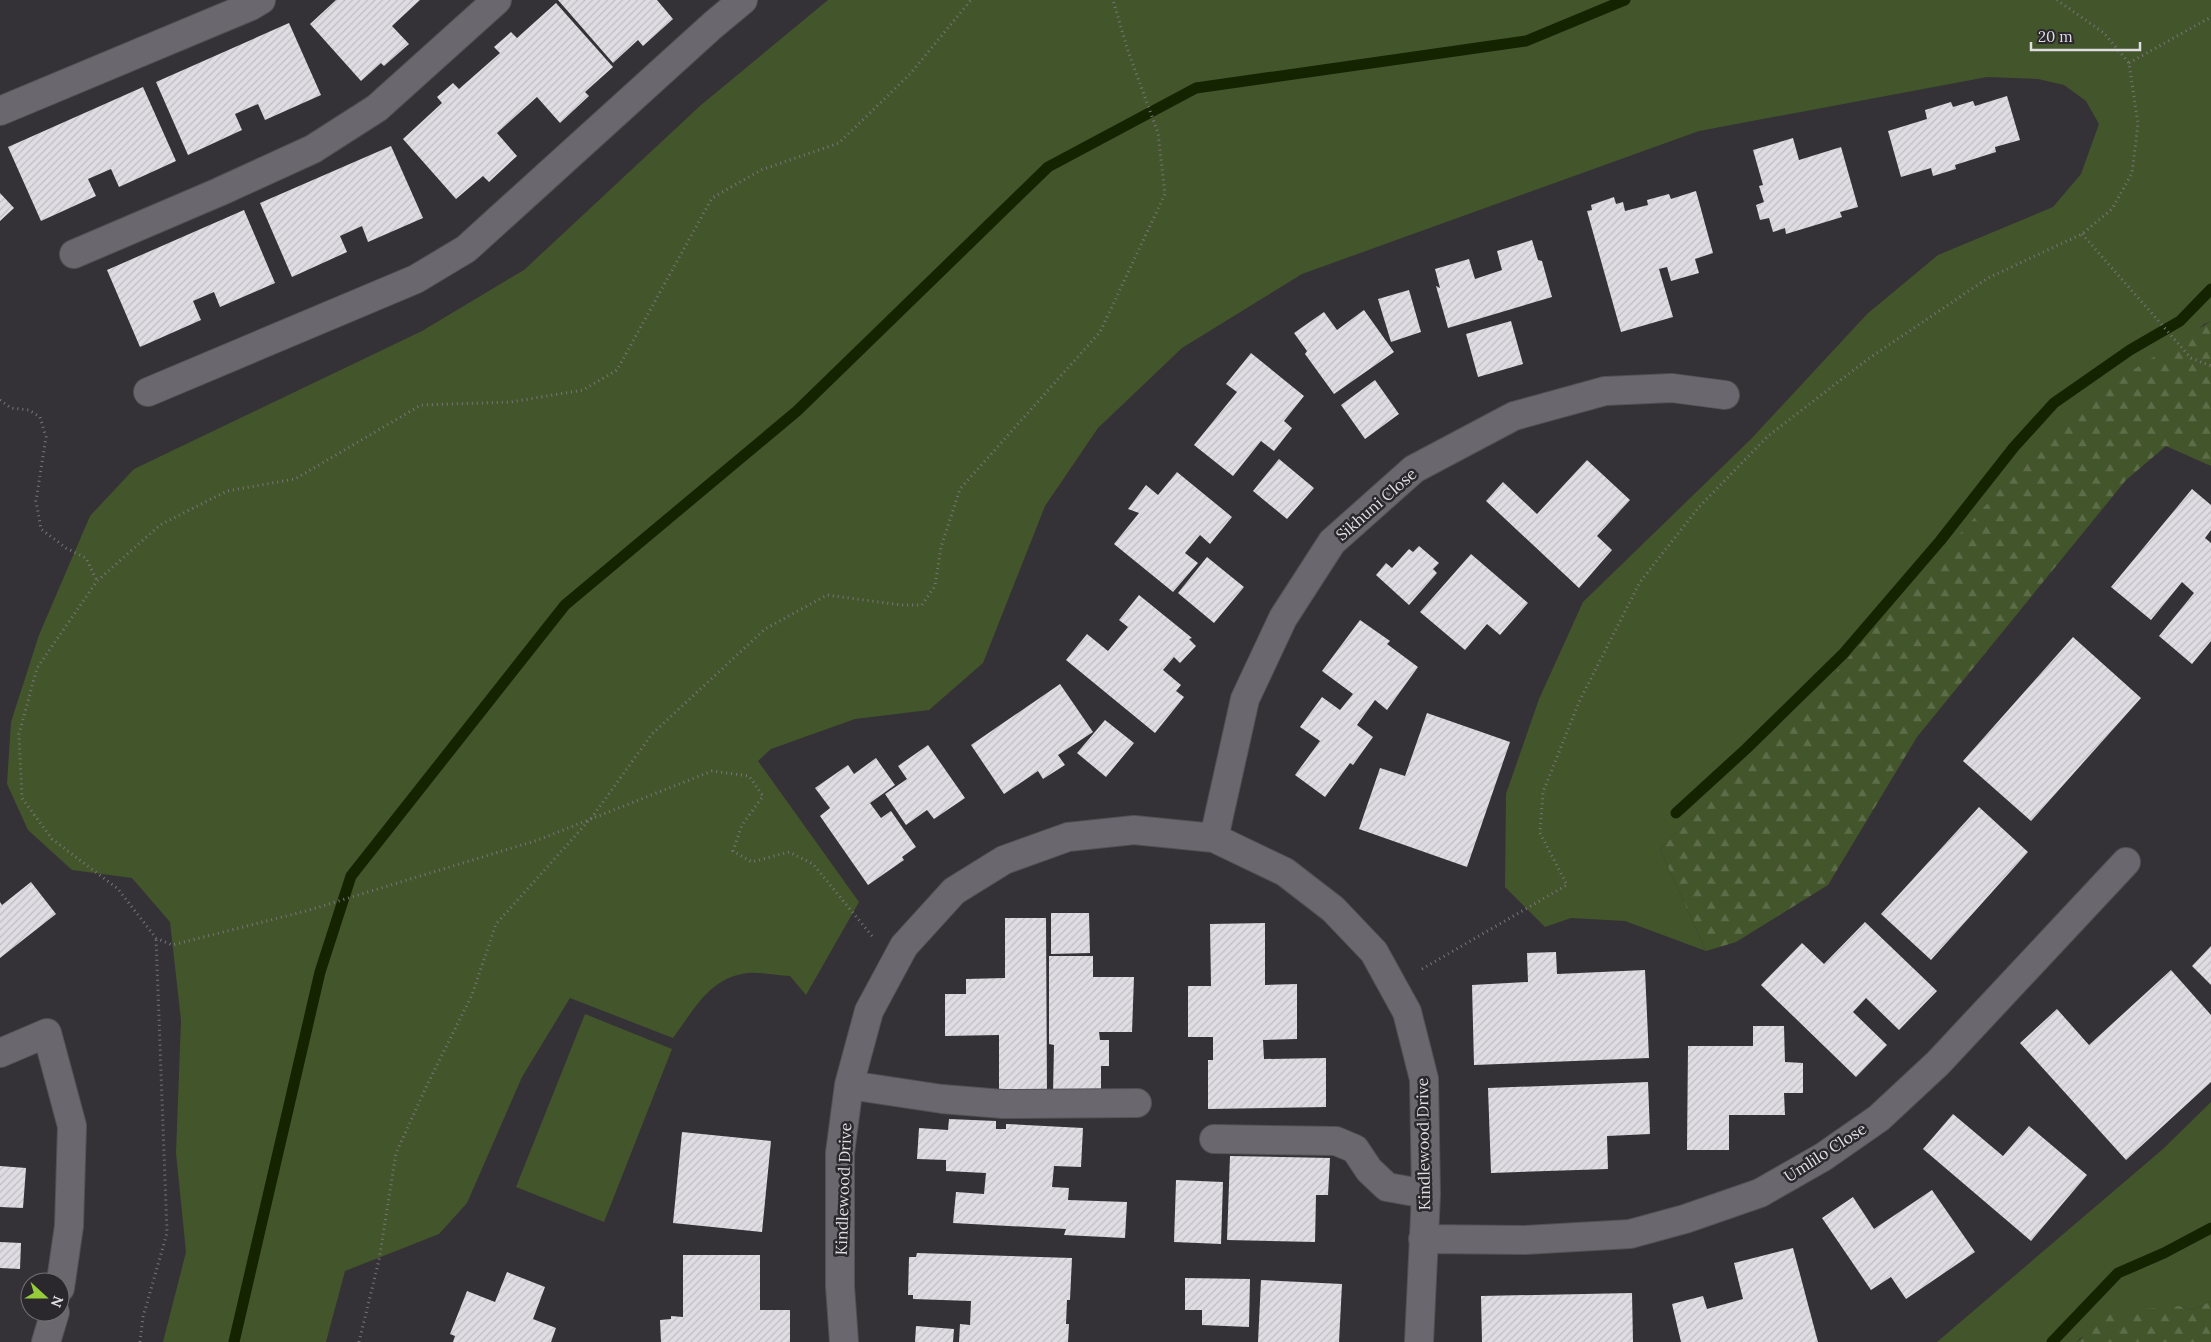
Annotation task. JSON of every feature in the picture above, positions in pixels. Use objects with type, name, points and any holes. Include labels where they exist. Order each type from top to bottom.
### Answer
[{"type":"street","points":[[0,111],[251,6],[261,0]]},
{"type":"street","points":[[74,254],[219,192],[313,149],[378,108],[498,0]]},
{"type":"street","points":[[148,392],[416,279],[466,249],[742,0]]},
{"type":"street","name":"Sikhuni Close","points":[[1214,838],[1245,699],[1282,618],[1332,542],[1414,469],[1514,416],[1604,391],[1672,388],[1725,395]]},
{"type":"street","name":"Kindlewood Drive","points":[[844,1342],[840,1286],[840,1152],[849,1085],[869,1011],[904,946],[954,891],[1004,860],[1068,837],[1134,830],[1214,838],[1285,872],[1333,909],[1374,952],[1393,986],[1407,1012],[1424,1079],[1426,1194],[1419,1342]]},
{"type":"street","name":"Umlilo Close","points":[[1423,1239],[1525,1240],[1630,1234],[1685,1219],[1760,1193],[1823,1157],[1879,1118],[1938,1063],[2126,862]]},
{"type":"street","points":[[0,1052],[47,1033],[72,1126],[69,1226],[62,1272]]},
{"type":"street","points":[[849,1085],[942,1099],[1002,1104],[1137,1103]]},
{"type":"street","points":[[1214,1139],[1336,1141],[1355,1149],[1369,1170],[1388,1187],[1426,1194]]},
{"type":"street","points":[[46,1342],[53,1322]]},
{"type":"path","points":[[895,963],[813,864],[789,852],[752,862],[733,851],[742,825],[763,796],[749,776],[712,771],[593,816],[538,840],[315,908],[172,945],[156,938],[118,889],[52,838],[22,798],[18,734],[37,668],[97,581],[160,525],[227,491],[295,479],[421,406],[511,402],[583,390],[617,370],[712,198],[761,170],[839,143],[910,74],[971,0]]},
{"type":"path","points":[[359,1342],[379,1260],[396,1153],[428,1082],[472,995],[496,924],[593,816],[652,734],[765,629],[827,595],[901,605],[922,605],[935,586],[941,547],[960,490],[1100,332],[1165,194],[1158,133],[1127,48],[1113,0]]},
{"type":"path","points":[[1393,986],[1567,885],[1540,834],[1543,792],[1579,702],[1640,582],[1699,507],[1768,436],[1868,359],[1988,278],[2082,234],[2112,209],[2132,173],[2138,124],[2129,63],[2104,33],[2057,0]]},
{"type":"path","points":[[2129,63],[2211,17]]},
{"type":"path","points":[[2082,234],[2191,358],[2211,366]]},
{"type":"path","points":[[0,400],[11,408],[29,410],[40,417],[46,437],[36,501],[41,529],[66,548],[86,558],[97,581]]},
{"type":"path","points":[[140,1342],[143,1317],[167,1232],[156,938]]},
{"type":"green space","points":[[828,0],[2211,0],[2211,321],[2204,324],[1660,849],[1706,951],[1625,921],[1571,918],[1545,927],[1505,887],[1506,794],[1539,699],[1583,602],[1751,439],[1867,314],[1938,255],[2053,207],[2081,174],[2099,124],[2086,101],[2064,85],[2038,79],[1987,77],[1699,131],[1302,274],[1182,348],[1098,428],[1045,506],[983,663],[929,710],[855,719],[771,749],[758,761],[859,902],[806,995],[790,976],[747,973],[734,976],[712,988],[696,1006],[673,1038],[570,998],[522,1077],[467,1203],[439,1234],[345,1271],[326,1342],[163,1342],[186,1252],[176,1153],[181,1020],[170,922],[132,878],[72,870],[28,830],[7,784],[11,722],[39,635],[90,516],[134,469],[422,331],[524,270],[701,105]]},
{"type":"green space","points":[[2211,321],[2211,466],[2166,446],[2126,480],[1917,737],[1828,885],[1736,942],[1706,951],[1660,849],[1796,716],[2041,444],[2117,380]]},
{"type":"green space","points":[[585,1014],[672,1049],[604,1222],[516,1187]]},
{"type":"green space","points":[[2211,1102],[2211,1301],[2193,1310],[2179,1306],[2080,1338],[2077,1342],[1937,1342],[2163,1149]]},
{"type":"green space","points":[[2211,1301],[2211,1342],[2077,1342],[2113,1312],[2179,1306],[2193,1310]]},
{"type":"building","points":[[336,0],[420,0],[392,26],[409,44],[384,66],[381,63],[361,81],[310,24]]},
{"type":"building","points":[[558,0],[657,0],[673,19],[643,46],[638,40],[613,63]]},
{"type":"building","points":[[556,3],[613,67],[585,92],[589,96],[560,123],[537,97],[497,133],[517,156],[489,182],[483,176],[456,199],[403,139],[442,103],[437,97],[453,83],[459,89],[500,53],[494,47],[511,32],[517,38]]},
{"type":"building","points":[[289,23],[321,95],[265,120],[258,104],[235,114],[242,130],[188,155],[156,82]]},
{"type":"building","points":[[143,87],[176,161],[119,187],[111,169],[88,179],[96,196],[41,221],[8,147]]},
{"type":"building","points":[[2007,96],[2020,140],[1995,147],[1996,152],[1955,165],[1956,169],[1933,176],[1931,168],[1901,177],[1888,131],[1927,119],[1925,110],[1951,102],[1953,107],[1973,101],[1975,106]]},
{"type":"building","points":[[1793,138],[1799,160],[1841,147],[1858,207],[1840,212],[1842,217],[1786,234],[1785,228],[1773,232],[1769,218],[1760,220],[1756,205],[1764,202],[1759,186],[1763,185],[1753,150]]},
{"type":"building","points":[[391,146],[423,218],[368,242],[362,226],[340,236],[347,252],[292,277],[260,203]]},
{"type":"building","points":[[1696,191],[1713,253],[1695,259],[1699,273],[1671,281],[1667,267],[1659,269],[1673,317],[1621,332],[1587,211],[1592,210],[1591,205],[1614,197],[1616,204],[1623,202],[1625,211],[1648,205],[1647,200],[1669,194],[1671,199]]},
{"type":"building","points":[[0,193],[14,208],[0,221]]},
{"type":"building","points":[[244,210],[275,283],[220,307],[214,292],[193,301],[201,320],[140,347],[107,270]]},
{"type":"building","points":[[1532,240],[1538,260],[1542,261],[1552,297],[1448,328],[1436,286],[1440,288],[1435,269],[1469,259],[1475,279],[1502,270],[1497,251]]},
{"type":"building","points":[[1409,290],[1421,332],[1391,342],[1378,299]]},
{"type":"building","points":[[1364,310],[1394,352],[1334,394],[1305,354],[1307,351],[1294,333],[1324,312],[1337,330]]},
{"type":"building","points":[[1511,321],[1523,364],[1478,377],[1466,334]]},
{"type":"building","points":[[1251,353],[1304,396],[1284,421],[1292,428],[1274,451],[1261,441],[1233,476],[1194,445],[1237,392],[1226,384]]},
{"type":"building","points":[[1375,380],[1399,414],[1365,439],[1341,405]]},
{"type":"building","points":[[1279,459],[1314,488],[1287,519],[1253,491]]},
{"type":"building","points":[[1587,460],[1630,500],[1597,536],[1612,550],[1579,588],[1486,501],[1503,482],[1537,514]]},
{"type":"building","points":[[1177,472],[1232,517],[1210,544],[1200,535],[1185,553],[1198,563],[1173,592],[1114,544],[1139,513],[1128,509],[1146,485],[1158,495]]},
{"type":"building","points":[[2192,489],[2211,505],[2211,530],[2205,538],[2211,543],[2211,641],[2192,664],[2159,636],[2194,593],[2182,582],[2151,620],[2111,587]]},
{"type":"building","points":[[1419,546],[1439,563],[1433,569],[1437,573],[1409,605],[1376,575],[1386,563],[1392,568],[1409,549],[1413,552]]},
{"type":"building","points":[[1471,554],[1528,603],[1500,635],[1487,624],[1465,650],[1420,612]]},
{"type":"building","points":[[1207,557],[1244,587],[1214,623],[1178,593]]},
{"type":"building","points":[[1139,595],[1192,638],[1189,639],[1196,646],[1180,663],[1174,657],[1163,670],[1181,685],[1176,691],[1184,697],[1155,733],[1066,660],[1087,634],[1108,651],[1128,627],[1119,620]]},
{"type":"building","points":[[1360,620],[1390,641],[1387,644],[1418,667],[1387,710],[1375,700],[1357,725],[1373,737],[1353,765],[1350,763],[1325,797],[1295,775],[1320,741],[1300,727],[1322,697],[1340,710],[1353,694],[1322,671]]},
{"type":"building","points":[[2073,637],[2141,698],[2031,821],[1963,761]]},
{"type":"building","points":[[1060,684],[1093,732],[1058,755],[1065,765],[1043,779],[1038,771],[1004,794],[971,745]]},
{"type":"building","points":[[1427,713],[1510,742],[1467,867],[1359,829],[1380,768],[1405,776]]},
{"type":"building","points":[[1105,720],[1134,743],[1106,777],[1077,753]]},
{"type":"building","points":[[928,745],[965,798],[934,819],[927,810],[906,825],[885,794],[907,779],[898,766]]},
{"type":"building","points":[[876,758],[895,785],[870,803],[881,818],[891,811],[916,847],[902,857],[904,860],[868,885],[820,816],[830,808],[815,788],[848,765],[854,774]]},
{"type":"building","points":[[1979,807],[2028,852],[1931,960],[1881,914]]},
{"type":"building","points":[[31,882],[56,914],[0,958],[0,902],[2,905]]},
{"type":"building","points":[[1051,913],[1089,913],[1090,953],[1051,954]]},
{"type":"building","points":[[1005,918],[1046,918],[1047,1095],[999,1095],[999,1035],[945,1036],[945,994],[966,994],[966,979],[1005,978]]},
{"type":"building","points":[[1865,922],[1937,991],[1899,1030],[1866,998],[1853,1012],[1887,1045],[1856,1077],[1761,985],[1802,943],[1824,964]]},
{"type":"building","points":[[1265,923],[1265,985],[1297,984],[1297,1039],[1263,1040],[1264,1059],[1326,1058],[1326,1107],[1208,1109],[1208,1060],[1213,1060],[1213,1037],[1188,1037],[1188,986],[1211,986],[1210,924]]},
{"type":"building","points":[[2211,946],[2211,985],[2192,966]]},
{"type":"building","points":[[1556,952],[1557,974],[1645,970],[1649,1058],[1474,1065],[1472,985],[1528,982],[1527,953]]},
{"type":"building","points":[[1049,956],[1093,956],[1093,977],[1134,977],[1132,1032],[1099,1032],[1100,1040],[1109,1040],[1109,1066],[1101,1066],[1101,1094],[1053,1094],[1054,1045],[1049,1044]]},
{"type":"building","points":[[2171,970],[2211,1015],[2211,1082],[2126,1160],[2020,1043],[2057,1009],[2089,1045]]},
{"type":"building","points":[[1753,1026],[1784,1026],[1785,1062],[1803,1063],[1803,1093],[1784,1093],[1785,1115],[1729,1115],[1729,1150],[1687,1150],[1688,1046],[1753,1046]]},
{"type":"building","points":[[1648,1082],[1650,1134],[1607,1136],[1608,1169],[1491,1173],[1488,1088]]},
{"type":"building","points":[[1953,1114],[2003,1156],[2029,1126],[2087,1175],[2031,1241],[1923,1149]]},
{"type":"building","points":[[949,1119],[996,1121],[996,1129],[1006,1129],[1006,1124],[1083,1128],[1081,1167],[1054,1166],[1052,1187],[1069,1188],[1068,1200],[1127,1202],[1125,1238],[1064,1235],[1066,1229],[953,1223],[956,1192],[984,1194],[986,1173],[946,1171],[946,1160],[917,1159],[919,1128],[948,1130]]},
{"type":"building","points":[[682,1132],[771,1141],[762,1232],[673,1223]]},
{"type":"building","points":[[1230,1156],[1330,1158],[1328,1195],[1316,1195],[1315,1242],[1227,1240]]},
{"type":"building","points":[[0,1166],[26,1168],[23,1208],[0,1207]]},
{"type":"building","points":[[1176,1180],[1223,1182],[1221,1244],[1174,1242]]},
{"type":"building","points":[[1932,1190],[1975,1252],[1906,1299],[1891,1277],[1871,1290],[1822,1218],[1853,1197],[1874,1229]]},
{"type":"building","points":[[0,1242],[21,1243],[20,1269],[0,1268]]},
{"type":"building","points":[[1793,1248],[1818,1342],[1681,1342],[1672,1304],[1703,1296],[1707,1309],[1743,1299],[1734,1263]]},
{"type":"building","points":[[917,1253],[1072,1258],[1070,1300],[1067,1300],[1066,1324],[1069,1324],[1068,1342],[959,1342],[960,1324],[970,1325],[971,1301],[913,1299],[913,1295],[908,1295],[909,1257],[916,1257]]},
{"type":"building","points":[[683,1255],[760,1255],[760,1310],[790,1310],[790,1342],[661,1342],[660,1320],[671,1319],[671,1316],[683,1317]]},
{"type":"building","points":[[507,1272],[545,1287],[533,1319],[556,1328],[551,1342],[453,1342],[455,1336],[450,1334],[467,1291],[495,1302]]},
{"type":"building","points":[[1185,1278],[1250,1279],[1249,1327],[1202,1325],[1202,1310],[1185,1310]]},
{"type":"building","points":[[1261,1280],[1342,1284],[1339,1342],[1258,1342]]},
{"type":"building","points":[[1632,1293],[1633,1342],[1482,1342],[1481,1296]]},
{"type":"building","points":[[916,1326],[954,1329],[953,1342],[915,1342]]},
{"type":"waterway","points":[[234,1342],[320,972],[351,876],[565,605],[797,411],[1048,167],[1196,88],[1526,41],[1625,0]]},
{"type":"waterway","points":[[1676,813],[1746,749],[1843,654],[1940,541],[2014,447],[2054,403],[2130,350],[2180,321],[2211,289]]},
{"type":"waterway","points":[[2052,1342],[2118,1273],[2164,1253],[2211,1228]]}]
